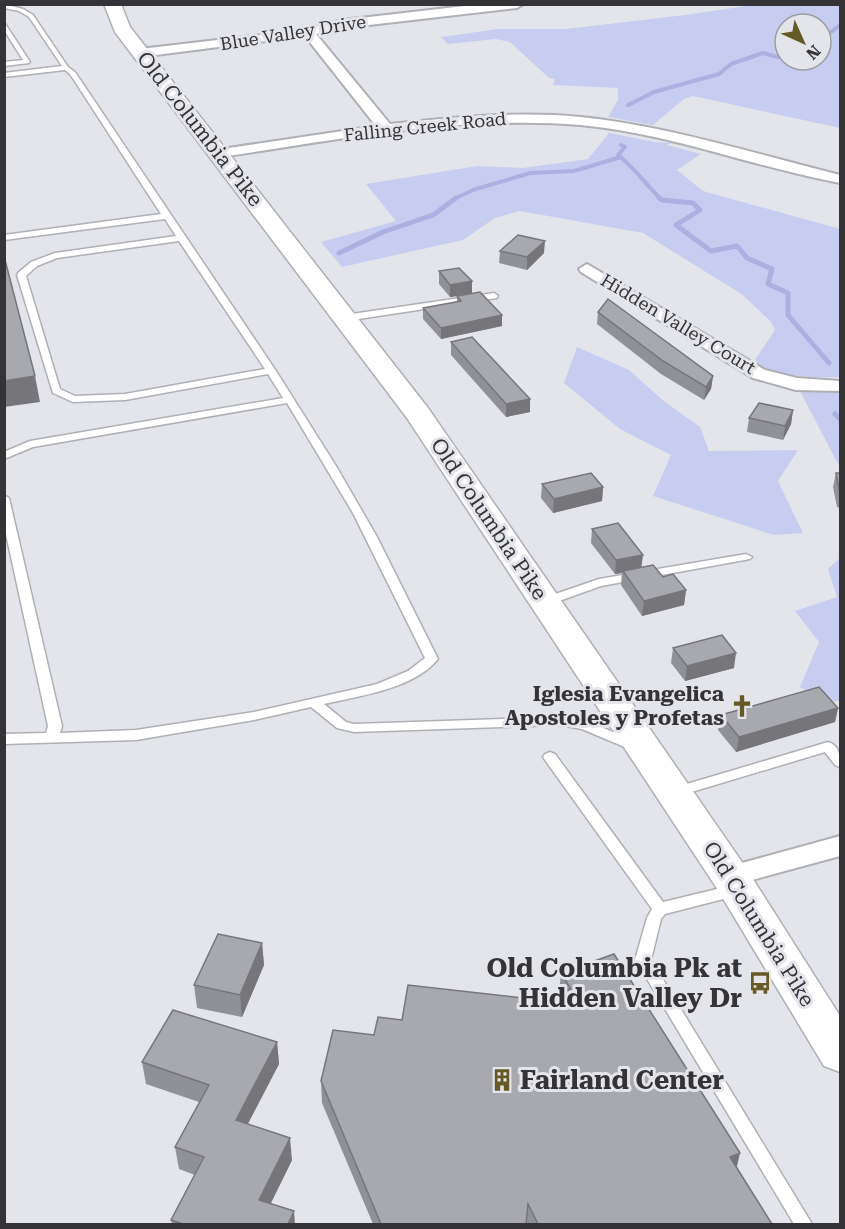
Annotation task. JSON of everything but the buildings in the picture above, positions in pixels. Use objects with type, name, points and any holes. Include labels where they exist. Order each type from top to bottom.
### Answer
[{"type":"main road","name":"Old Columbia Pike","points":[[112,4],[121,28],[220,153],[418,414],[734,883],[840,1053]]},
{"type":"street","name":"Blue Valley Drive","points":[[140,53],[295,35],[343,24],[436,9],[517,4]]},
{"type":"street","points":[[308,32],[387,130]]},
{"type":"street","name":"Falling Creek Road","points":[[220,153],[459,120],[520,117],[601,122],[670,135],[840,179]]},
{"type":"street","name":"Hidden Valley Court","points":[[587,269],[759,374],[796,384],[840,386]]},
{"type":"street","points":[[734,883],[840,846]]},
{"type":"lane","points":[[4,6],[21,10],[31,16],[66,68],[73,73],[165,216],[271,371],[332,467],[369,534],[432,660],[412,674],[380,687],[254,716],[136,735],[4,739]]},
{"type":"lane","points":[[4,24],[27,62],[4,64]]},
{"type":"lane","points":[[4,75],[66,68]]},
{"type":"lane","points":[[4,238],[165,216]]},
{"type":"lane","points":[[181,238],[55,256],[34,264],[21,275],[56,391],[73,399],[125,397],[271,371]]},
{"type":"lane","points":[[345,318],[494,296]]},
{"type":"lane","points":[[4,456],[30,444],[289,400]]},
{"type":"lane","points":[[4,498],[55,726],[52,738]]},
{"type":"lane","points":[[545,602],[599,583],[746,557]]},
{"type":"lane","points":[[313,702],[342,725],[354,728],[560,721],[584,725],[646,752]]},
{"type":"lane","points":[[674,793],[828,747],[840,762]]},
{"type":"lane","points":[[550,757],[660,909]]},
{"type":"lane","points":[[734,883],[660,909],[654,918],[643,960],[803,1224]]},
{"type":"shaded area","points":[[753,5],[840,5],[840,128],[693,96],[684,99],[653,125],[608,117],[618,100],[618,88],[553,85],[555,79],[549,78],[510,42],[496,39],[448,44],[441,37],[498,29],[566,29]]},
{"type":"shaded area","points":[[609,133],[671,143],[667,145],[701,154],[677,170],[703,191],[840,229],[840,377],[796,376],[753,363],[775,330],[771,322],[743,295],[643,233],[520,211],[495,218],[463,240],[342,267],[321,242],[396,221],[366,184],[477,166],[523,168],[588,159]]},
{"type":"shaded area","points":[[577,347],[629,370],[665,402],[700,427],[709,451],[798,450],[778,481],[803,533],[774,535],[653,496],[671,455],[620,429],[564,383]]},
{"type":"shaded area","points":[[799,389],[840,389],[840,465],[837,462]]},
{"type":"shaded area","points":[[840,558],[840,701],[823,702],[800,687],[819,642],[795,611],[837,597],[828,569]]},
{"type":"waterway","points":[[833,31],[840,25]]},
{"type":"waterway","points":[[628,105],[654,92],[719,74],[731,64],[763,53],[773,56]]},
{"type":"waterway","points":[[620,157],[618,155],[625,147],[621,145]]},
{"type":"waterway","points":[[456,198],[473,190],[530,173],[574,171],[620,157]]},
{"type":"waterway","points":[[620,157],[661,199]]},
{"type":"waterway","points":[[339,253],[383,232],[433,215],[456,198]]},
{"type":"waterway","points":[[659,198],[693,203],[700,210],[676,225],[711,251],[737,246],[747,258],[772,269],[768,284],[788,293],[788,315],[829,363]]},
{"type":"waterway","points":[[835,414],[840,419]]},
{"type":"place","name":"Iglesia Evangelica Apostoles y Profetas","points":[[742,706]]},
{"type":"place","name":"Old Columbia Pk at Hidden Valley Dr","points":[[760,983]]},
{"type":"place","name":"Fairland Center","points":[[502,1080]]}]
